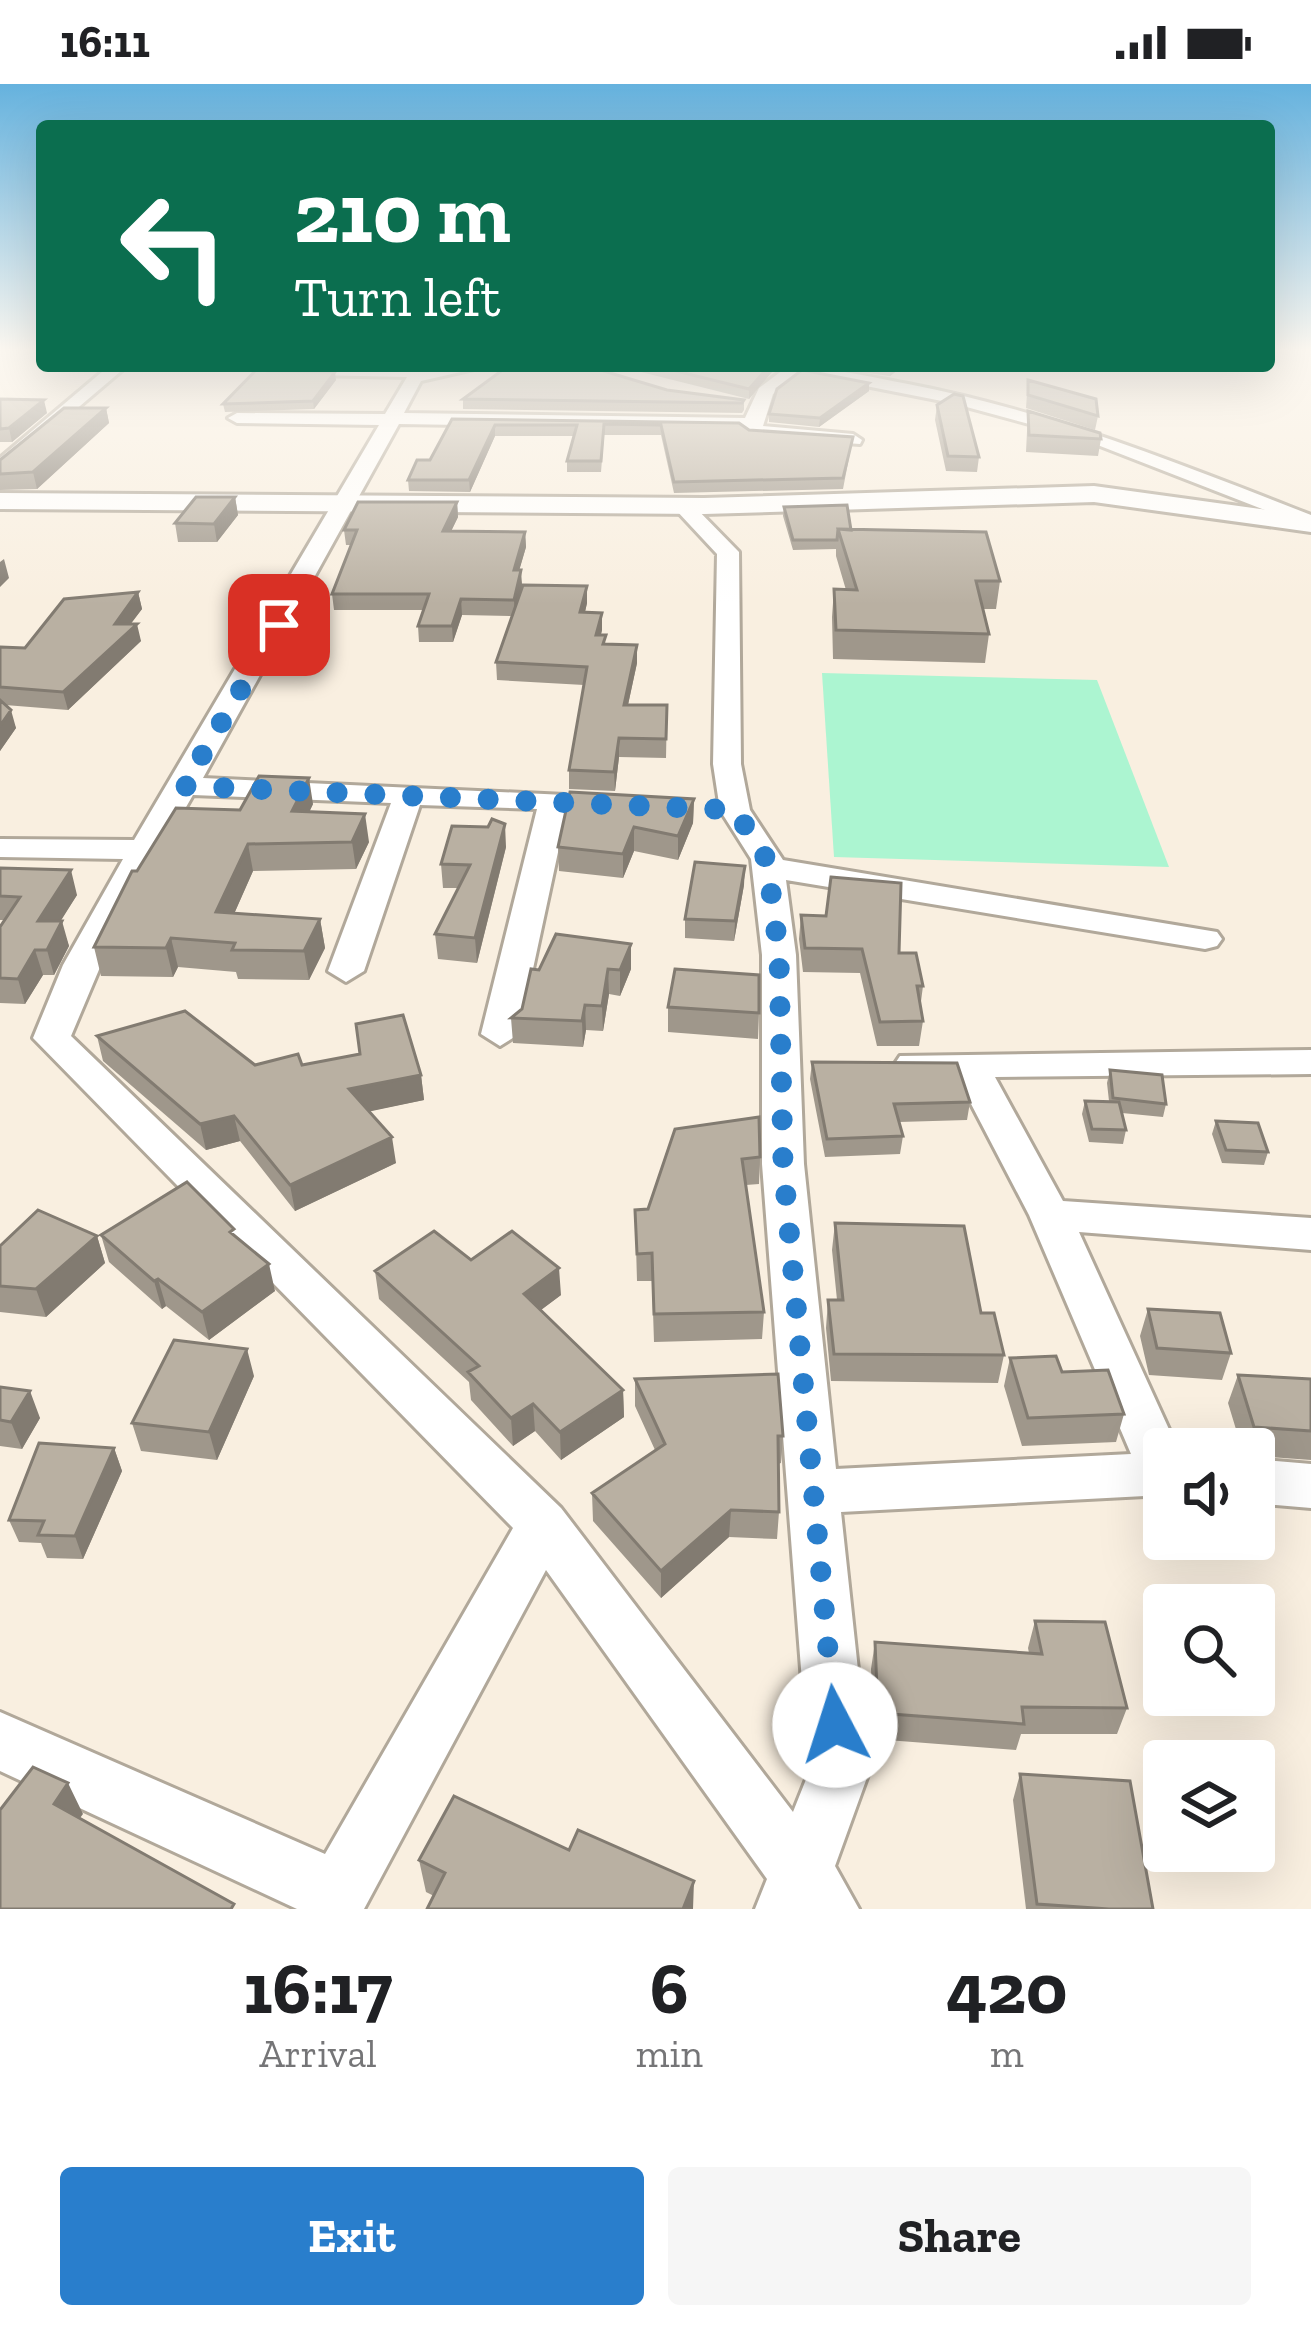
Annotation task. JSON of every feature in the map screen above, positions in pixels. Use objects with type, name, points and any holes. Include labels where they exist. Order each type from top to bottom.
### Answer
[{"type":"street","points":[[0,468],[39,434]]},
{"type":"street","points":[[384,434],[146,850],[61,1006],[52,1038],[543,1524],[793,1889],[827,1909]]},
{"type":"street","points":[[809,434],[853,440]]},
{"type":"street","points":[[1087,434],[1311,523]]},
{"type":"street","points":[[0,501],[682,506],[1094,494],[1311,523]]},
{"type":"street","points":[[682,506],[728,552],[732,583],[723,809],[768,867],[779,955],[783,1164],[839,1772],[793,1889]]},
{"type":"street","points":[[184,786],[565,802],[500,1034]]},
{"type":"street","points":[[346,971],[409,794]]},
{"type":"street","points":[[0,848],[146,850]]},
{"type":"street","points":[[768,867],[1204,939]]},
{"type":"street","points":[[876,1064],[1311,1062]]},
{"type":"street","points":[[782,1063],[829,1064]]},
{"type":"street","points":[[970,1066],[1049,1215],[1144,1428]]},
{"type":"street","points":[[1049,1215],[1311,1234]]},
{"type":"street","points":[[813,1492],[1143,1475]]},
{"type":"street","points":[[1275,1483],[1311,1486]]},
{"type":"street","points":[[0,1742],[334,1900],[543,1524]]},
{"type":"green space","points":[[822,673],[1097,680],[1169,867],[834,857]]},
{"type":"building","points":[[32,434],[76,434],[33,472],[0,474],[0,460]]},
{"type":"building","points":[[444,434],[491,434],[469,480],[408,480],[417,460],[430,460]]},
{"type":"building","points":[[574,434],[603,434],[601,461],[567,461]]},
{"type":"building","points":[[663,434],[853,437],[843,478],[674,482]]},
{"type":"building","points":[[943,434],[973,434],[979,457],[948,456]]},
{"type":"building","points":[[1100,434],[1101,439],[1029,435]]},
{"type":"building","points":[[196,497],[235,497],[214,524],[175,523]]},
{"type":"building","points":[[358,502],[457,502],[443,531],[525,532],[514,570],[521,570],[514,600],[461,599],[452,626],[418,626],[429,594],[332,594],[357,530],[344,530]]},
{"type":"building","points":[[847,505],[851,530],[838,529],[837,540],[793,540],[784,507]]},
{"type":"building","points":[[838,529],[986,532],[1000,581],[976,581],[989,634],[836,630],[834,589],[857,590]]},
{"type":"building","points":[[523,585],[587,586],[580,612],[602,613],[596,635],[606,635],[603,644],[637,645],[624,705],[667,705],[666,739],[619,738],[614,772],[569,770],[587,667],[496,662]]},
{"type":"building","points":[[138,592],[115,624],[137,624],[63,692],[0,687],[0,647],[25,648],[64,599]]},
{"type":"building","points":[[0,700],[11,710],[0,726]]},
{"type":"building","points":[[259,776],[309,778],[292,811],[365,814],[352,842],[248,844],[216,912],[320,919],[304,951],[232,950],[235,943],[171,938],[166,948],[94,947],[132,871],[137,871],[176,808],[240,810]]},
{"type":"building","points":[[570,792],[694,799],[678,836],[634,827],[623,854],[558,847]]},
{"type":"building","points":[[492,819],[505,824],[475,938],[435,934],[470,865],[441,864],[452,826],[488,827]]},
{"type":"building","points":[[695,862],[745,866],[735,921],[685,919]]},
{"type":"building","points":[[0,868],[71,870],[38,921],[62,921],[47,950],[35,950],[18,979],[0,978],[0,927],[20,897],[0,896]]},
{"type":"building","points":[[831,877],[901,883],[899,953],[916,953],[923,1021],[880,1022],[862,949],[805,948],[801,915],[826,916]]},
{"type":"building","points":[[556,934],[631,944],[620,970],[608,969],[602,1006],[585,1005],[582,1021],[511,1018],[522,1009],[531,969],[539,970]]},
{"type":"building","points":[[675,969],[759,975],[759,1013],[668,1007]]},
{"type":"building","points":[[185,1011],[255,1065],[298,1054],[302,1065],[360,1054],[356,1024],[403,1015],[421,1075],[349,1089],[392,1137],[290,1185],[234,1116],[200,1124],[97,1036]]},
{"type":"building","points":[[812,1062],[957,1063],[970,1102],[894,1104],[903,1136],[827,1139]]},
{"type":"building","points":[[1110,1070],[1162,1075],[1166,1104],[1113,1098]]},
{"type":"building","points":[[1085,1101],[1119,1102],[1126,1130],[1092,1129]]},
{"type":"building","points":[[759,1117],[760,1157],[742,1159],[764,1312],[654,1314],[652,1253],[637,1254],[635,1210],[648,1209],[675,1129]]},
{"type":"building","points":[[1216,1121],[1258,1123],[1268,1152],[1226,1150]]},
{"type":"building","points":[[187,1182],[234,1229],[230,1232],[269,1264],[202,1312],[158,1279],[154,1281],[101,1235]]},
{"type":"building","points":[[38,1210],[97,1236],[36,1289],[0,1286],[0,1246]]},
{"type":"building","points":[[835,1223],[964,1226],[981,1313],[994,1313],[1004,1355],[834,1354],[828,1300],[843,1300]]},
{"type":"building","points":[[434,1231],[471,1260],[512,1231],[559,1268],[524,1294],[623,1390],[560,1432],[533,1404],[511,1418],[468,1372],[479,1366],[375,1271]]},
{"type":"building","points":[[1148,1309],[1220,1313],[1231,1353],[1157,1348]]},
{"type":"building","points":[[174,1340],[247,1349],[209,1432],[132,1423]]},
{"type":"building","points":[[1056,1356],[1062,1372],[1108,1370],[1124,1414],[1028,1418],[1010,1358]]},
{"type":"building","points":[[778,1374],[783,1436],[778,1436],[779,1512],[731,1510],[661,1571],[592,1493],[665,1444],[635,1379]]},
{"type":"building","points":[[1238,1375],[1311,1379],[1311,1431],[1254,1427]]},
{"type":"building","points":[[0,1387],[30,1391],[11,1422],[0,1420]]},
{"type":"building","points":[[39,1443],[114,1448],[75,1536],[38,1535],[44,1521],[9,1520]]},
{"type":"building","points":[[1035,1621],[1105,1622],[1127,1708],[1022,1707],[1024,1724],[878,1713],[875,1642],[1042,1654]]},
{"type":"building","points":[[33,1767],[68,1783],[54,1804],[234,1904],[231,1909],[0,1909],[0,1810]]},
{"type":"building","points":[[1020,1774],[1130,1781],[1153,1909],[1037,1904]]},
{"type":"building","points":[[454,1796],[569,1850],[578,1830],[694,1881],[683,1909],[427,1909],[445,1873],[419,1860]]},
{"type":"route","points":[[279,625],[184,786],[735,810],[767,860],[779,955],[783,1164],[835,1725]]}]
